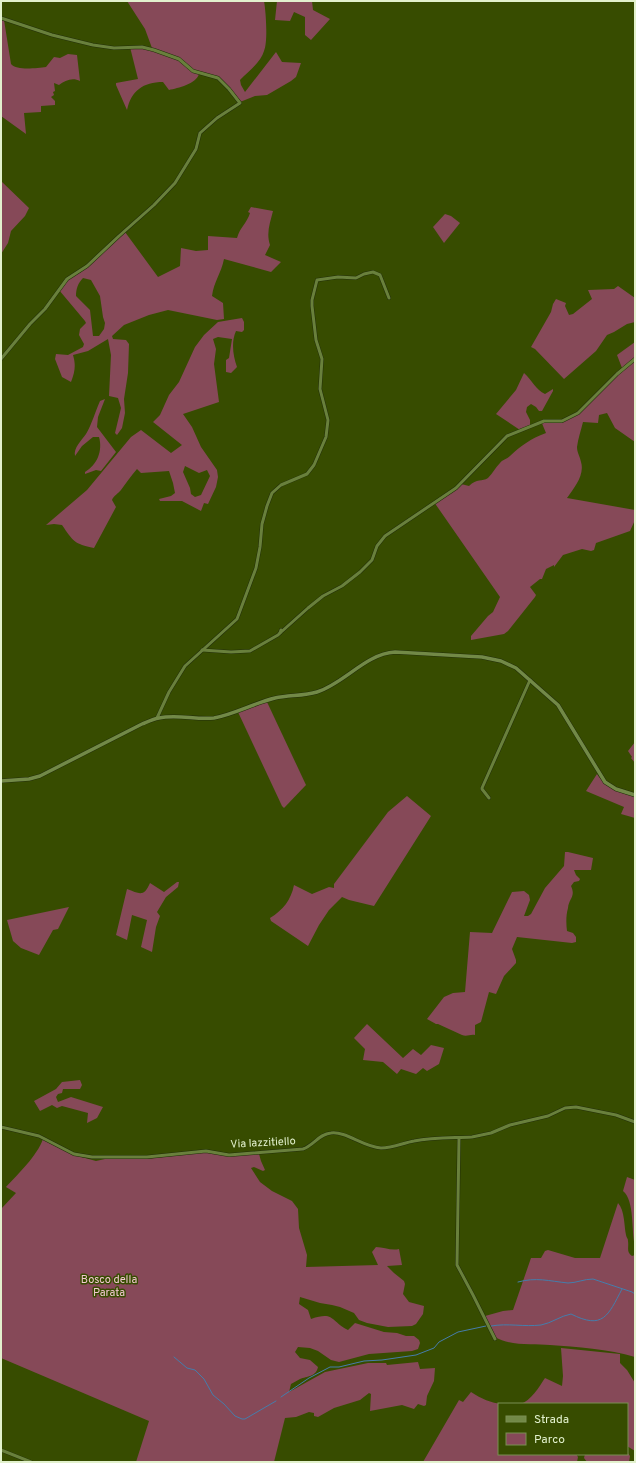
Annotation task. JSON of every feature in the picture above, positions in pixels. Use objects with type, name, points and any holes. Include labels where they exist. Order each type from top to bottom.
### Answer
[{"type":"main road","points":[[1,781],[25,780],[40,776],[142,724],[157,718],[213,718],[273,699],[317,692],[331,686],[372,659],[388,652],[493,659],[511,665],[558,705],[605,782],[616,789],[635,795]]},
{"type":"street","points":[[1,18],[93,45],[114,48],[142,47],[154,50],[179,59],[193,71],[218,78],[240,103],[217,118],[200,133],[196,149],[175,183],[154,205],[118,236],[87,266],[67,279],[45,309],[30,324],[1,359]]},
{"type":"street","points":[[157,718],[164,701],[180,672],[190,660],[235,622],[240,613],[256,568],[263,519],[272,493],[281,485],[307,474],[314,465],[326,437],[328,420],[320,389],[322,359],[316,340],[312,306],[317,280],[338,277],[356,278],[373,272],[380,274],[390,298]]},
{"type":"street","points":[[202,650],[247,652],[254,650],[281,632],[323,596],[342,586],[360,572],[372,560],[377,546],[385,536],[456,488],[507,436],[544,421],[559,421],[573,416],[587,405],[635,359]]},
{"type":"street","points":[[489,798],[482,788],[530,680]]},
{"type":"street","name":"Via Iazzitiello","points":[[1,1127],[46,1139],[74,1154],[103,1158],[147,1157],[206,1151],[230,1155],[303,1149],[312,1145],[321,1136],[333,1133],[345,1135],[368,1146],[382,1148],[392,1147],[422,1140],[480,1136],[510,1125],[543,1117],[570,1107],[616,1115],[635,1122]]},
{"type":"street","points":[[459,1138],[457,1265],[474,1295],[495,1339]]},
{"type":"street","points":[[1,1450],[31,1462]]},
{"type":"green space","points":[[127,1],[264,1],[266,27],[265,47],[257,63],[240,80],[241,85],[245,92],[276,52],[282,62],[301,63],[296,77],[267,95],[255,96],[240,102],[218,77],[193,71],[182,61],[152,48],[145,29]]},
{"type":"green space","points":[[277,1],[312,1],[313,10],[330,19],[311,40],[305,35],[305,17],[294,12],[290,21],[275,20]]},
{"type":"green space","points":[[1,19],[4,20],[11,64],[18,68],[46,67],[54,57],[60,58],[68,54],[77,55],[80,81],[72,79],[66,80],[59,85],[54,83],[55,91],[53,92],[54,95],[51,97],[55,101],[55,105],[41,106],[41,112],[24,113],[26,134],[1,116]]},
{"type":"green space","points":[[130,47],[149,50],[170,56],[199,74],[191,83],[169,90],[163,82],[156,82],[144,86],[135,93],[127,110],[116,83],[138,79]]},
{"type":"green space","points":[[1,181],[29,208],[25,216],[11,231],[8,243],[1,254]]},
{"type":"green space","points":[[251,207],[273,211],[268,232],[270,245],[265,255],[281,262],[271,272],[224,259],[212,296],[223,303],[224,319],[217,320],[168,310],[149,315],[124,325],[112,336],[113,339],[126,340],[129,344],[128,373],[124,399],[125,413],[122,428],[117,435],[115,433],[121,408],[118,398],[109,396],[111,355],[108,339],[88,351],[73,355],[75,368],[71,382],[62,377],[55,359],[56,354],[68,355],[83,347],[84,344],[79,335],[80,329],[86,323],[59,290],[69,278],[81,272],[125,232],[158,277],[180,266],[181,248],[196,251],[208,250],[208,236],[237,238],[249,216],[250,213],[248,212]],"holes":[[[83,278],[91,280],[100,296],[105,323],[104,329],[99,336],[93,336],[90,310],[76,296],[76,291]]]},
{"type":"green space","points":[[445,214],[451,216],[460,223],[444,243],[433,227]]},
{"type":"green space","points":[[618,286],[635,298],[635,322],[627,324],[607,335],[596,351],[564,379],[535,349],[531,347],[551,312],[553,304],[556,299],[566,303],[565,306],[569,315],[573,314],[592,299],[588,290],[614,289]]},
{"type":"green space","points":[[242,318],[244,322],[244,330],[242,332],[236,331],[233,340],[234,358],[237,367],[231,373],[226,372],[226,360],[229,358],[232,339],[218,337],[213,339],[216,349],[214,364],[219,402],[183,414],[192,427],[201,447],[217,470],[218,477],[216,487],[208,504],[204,503],[201,511],[182,501],[160,501],[159,499],[171,496],[175,493],[169,471],[141,473],[137,469],[113,498],[112,500],[116,507],[94,548],[82,545],[75,541],[62,525],[46,525],[87,490],[131,437],[141,430],[171,453],[182,445],[153,422],[160,415],[169,395],[179,382],[195,347],[204,335],[218,322]],"holes":[[[185,466],[199,473],[207,470],[210,476],[201,495],[195,497],[191,494],[183,472]]]},
{"type":"green space","points":[[635,342],[635,442],[615,428],[607,413],[599,415],[598,423],[583,422],[577,447],[582,467],[581,472],[578,481],[567,498],[635,510],[635,520],[630,531],[596,543],[594,550],[591,551],[582,549],[563,555],[554,567],[554,565],[546,569],[542,579],[530,587],[536,595],[535,597],[508,631],[504,634],[471,640],[471,636],[493,612],[500,597],[434,502],[461,484],[469,486],[474,482],[488,478],[502,461],[526,443],[546,433],[541,421],[562,420],[586,405],[622,368],[617,355]]},
{"type":"green space","points":[[524,373],[545,394],[553,389],[553,391],[542,411],[539,411],[531,404],[527,407],[526,412],[530,420],[530,425],[520,430],[496,414],[516,390]]},
{"type":"green space","points":[[105,399],[98,417],[97,427],[116,452],[101,471],[96,470],[85,474],[85,472],[93,466],[98,457],[100,447],[99,437],[93,437],[82,446],[75,456],[75,450],[86,434],[100,401]]},
{"type":"green space","points":[[267,702],[306,785],[284,808],[238,712]]},
{"type":"green space","points":[[635,742],[635,763],[628,751]]},
{"type":"green space","points":[[597,774],[609,787],[635,797],[635,818],[621,814],[624,807],[586,791]]},
{"type":"green space","points":[[407,796],[431,816],[374,906],[342,897],[329,910],[308,946],[271,921],[270,918],[279,912],[289,900],[294,885],[312,894],[329,887],[334,888],[334,884],[388,812]]},
{"type":"green space","points":[[565,852],[593,858],[591,870],[574,870],[580,879],[579,881],[574,882],[571,886],[573,895],[569,905],[566,922],[567,931],[573,933],[576,937],[576,942],[572,943],[517,937],[512,949],[516,963],[504,976],[496,994],[489,992],[481,1022],[475,1025],[475,1035],[462,1035],[427,1019],[444,997],[453,993],[465,992],[470,932],[492,933],[512,892],[524,891],[529,895],[530,900],[524,916],[531,914],[545,888],[564,866]]},
{"type":"green space","points":[[179,882],[178,887],[166,897],[157,912],[160,916],[156,927],[152,952],[141,947],[147,920],[132,915],[127,940],[116,935],[127,889],[141,893],[146,891],[150,883],[164,892]]},
{"type":"green space","points":[[69,907],[58,929],[53,930],[39,955],[21,948],[13,941],[7,920]]},
{"type":"green space","points":[[367,1024],[403,1058],[413,1049],[421,1055],[431,1045],[444,1048],[439,1064],[427,1071],[423,1068],[416,1074],[401,1069],[397,1074],[383,1062],[363,1060],[365,1049],[354,1038]]},
{"type":"green space","points":[[80,1080],[82,1085],[80,1089],[63,1089],[62,1093],[58,1094],[56,1097],[58,1102],[71,1097],[103,1107],[97,1118],[87,1123],[88,1113],[62,1106],[57,1108],[52,1105],[40,1111],[34,1101],[56,1089],[62,1082]]},
{"type":"green space","name":"Bosco della Parata","points":[[43,1139],[74,1155],[96,1161],[105,1159],[145,1159],[208,1152],[230,1156],[259,1154],[265,1170],[263,1171],[254,1167],[251,1168],[260,1182],[272,1191],[292,1201],[298,1209],[299,1228],[307,1255],[306,1267],[378,1265],[372,1252],[376,1247],[393,1250],[399,1249],[402,1265],[387,1266],[404,1281],[405,1284],[403,1294],[409,1302],[424,1306],[423,1314],[416,1324],[412,1326],[388,1327],[359,1320],[354,1313],[340,1307],[300,1297],[299,1304],[308,1310],[311,1319],[324,1316],[329,1317],[348,1330],[355,1323],[384,1332],[414,1336],[420,1343],[418,1349],[412,1351],[369,1354],[339,1362],[331,1360],[318,1351],[310,1348],[298,1347],[295,1352],[300,1358],[310,1360],[318,1367],[315,1373],[311,1376],[300,1379],[291,1384],[289,1392],[325,1372],[368,1363],[386,1363],[387,1365],[418,1362],[420,1369],[435,1368],[434,1381],[427,1396],[426,1405],[424,1406],[418,1404],[414,1409],[402,1405],[370,1411],[371,1394],[369,1393],[360,1400],[334,1408],[318,1417],[314,1416],[314,1413],[309,1412],[296,1417],[285,1418],[274,1462],[136,1462],[149,1421],[1,1358],[1,1209],[16,1193],[6,1187],[32,1158]]},
{"type":"green space","points":[[627,1177],[635,1180],[635,1246],[631,1209],[627,1196],[623,1191]]},
{"type":"green space","points":[[618,1203],[623,1214],[628,1240],[628,1251],[632,1256],[635,1255],[635,1357],[592,1349],[507,1342],[495,1337],[485,1316],[513,1310],[531,1258],[541,1258],[545,1251],[548,1250],[575,1258],[600,1258]]},
{"type":"green space","points":[[561,1348],[620,1354],[620,1363],[627,1370],[635,1383],[635,1451],[628,1447],[628,1403],[522,1403],[531,1397],[545,1378],[562,1386],[563,1376]]},
{"type":"green space","points":[[471,1392],[486,1400],[498,1403],[498,1455],[577,1455],[578,1457],[577,1462],[423,1462],[459,1400],[463,1402]]},
{"type":"green space","points":[[628,1453],[630,1456],[629,1462],[587,1462],[584,1458],[585,1455],[628,1455]]},
{"type":"waterway","points":[[518,1282],[549,1280],[568,1283],[593,1279],[635,1294]]},
{"type":"waterway","points":[[491,1326],[541,1325],[571,1314],[590,1321],[598,1320],[603,1318],[613,1307],[622,1289]]},
{"type":"waterway","points":[[281,1397],[309,1378],[330,1367],[339,1367],[364,1361],[416,1355],[434,1348],[439,1342],[458,1332],[486,1326]]},
{"type":"waterway","points":[[174,1357],[187,1368],[195,1370],[204,1379],[213,1395],[235,1416],[245,1419],[276,1401]]}]
